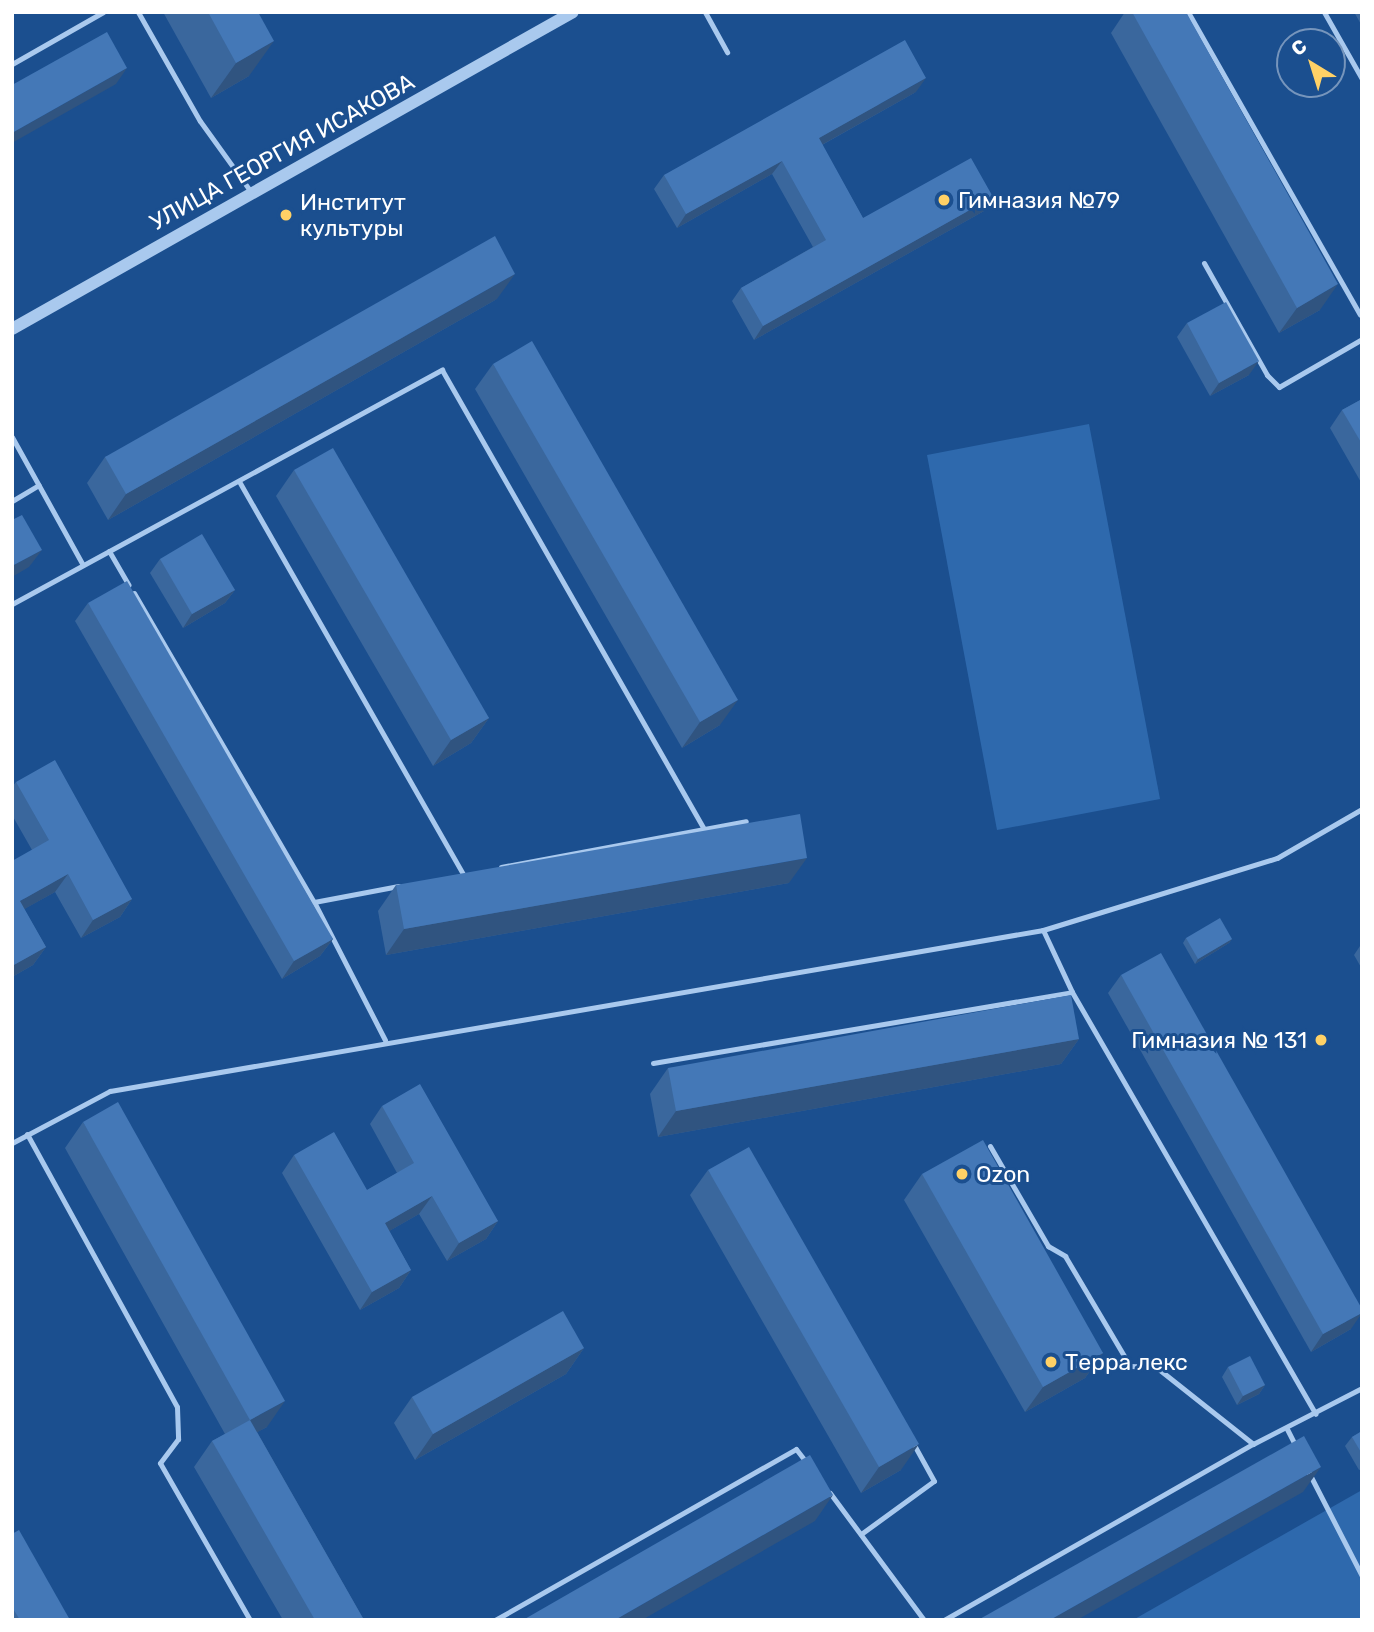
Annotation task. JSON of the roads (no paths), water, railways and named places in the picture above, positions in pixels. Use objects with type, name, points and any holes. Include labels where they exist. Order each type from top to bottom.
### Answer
[{"type":"street","name":"УЛИЦА ГЕОРГИЯ ИСАКОВА","points":[[12,330],[251,192],[573,12]]},
{"type":"lane","points":[[12,64],[103,12]]},
{"type":"lane","points":[[138,12],[200,121],[251,192]]},
{"type":"lane","points":[[705,12],[727,52]]},
{"type":"lane","points":[[1188,12],[1361,315]]},
{"type":"lane","points":[[1324,12],[1362,79]]},
{"type":"lane","points":[[1204,263],[1267,375],[1279,387],[1362,339]]},
{"type":"lane","points":[[12,604],[240,483],[442,370],[704,829]]},
{"type":"lane","points":[[12,437],[83,565]]},
{"type":"lane","points":[[240,483],[463,874]]},
{"type":"lane","points":[[12,501],[39,485]]},
{"type":"lane","points":[[109,551],[314,902],[385,1040]]},
{"type":"lane","points":[[12,1143],[110,1091],[385,1040],[1043,930],[1277,858],[1362,809]]},
{"type":"lane","points":[[489,869],[746,821]]},
{"type":"lane","points":[[449,877],[476,872]]},
{"type":"lane","points":[[314,902],[409,884]]},
{"type":"lane","points":[[1043,930],[1072,992],[1316,1414]]},
{"type":"lane","points":[[653,1063],[1072,992]]},
{"type":"lane","points":[[27,1134],[177,1407],[178,1439],[160,1463],[250,1620]]},
{"type":"lane","points":[[990,1146],[1048,1246],[1065,1256],[1130,1366],[1156,1367],[1253,1444]]},
{"type":"lane","points":[[944,1620],[1253,1444],[1287,1430],[1362,1388]]},
{"type":"lane","points":[[1287,1430],[1299,1453]]},
{"type":"lane","points":[[861,1534],[933,1481],[907,1433]]},
{"type":"lane","points":[[495,1620],[796,1449],[813,1470]]},
{"type":"lane","points":[[1305,1465],[1362,1576]]},
{"type":"lane","points":[[821,1481],[924,1620]]},
{"type":"place","name":"Гимназия №79","points":[[944,200]]},
{"type":"place","name":"Институт культуры","points":[[286,215]]},
{"type":"place","name":"Гимназия № 131","points":[[1321,1040]]},
{"type":"place","name":"Ozon","points":[[962,1174]]},
{"type":"place","name":"Терра лекс","points":[[1051,1362]]}]
